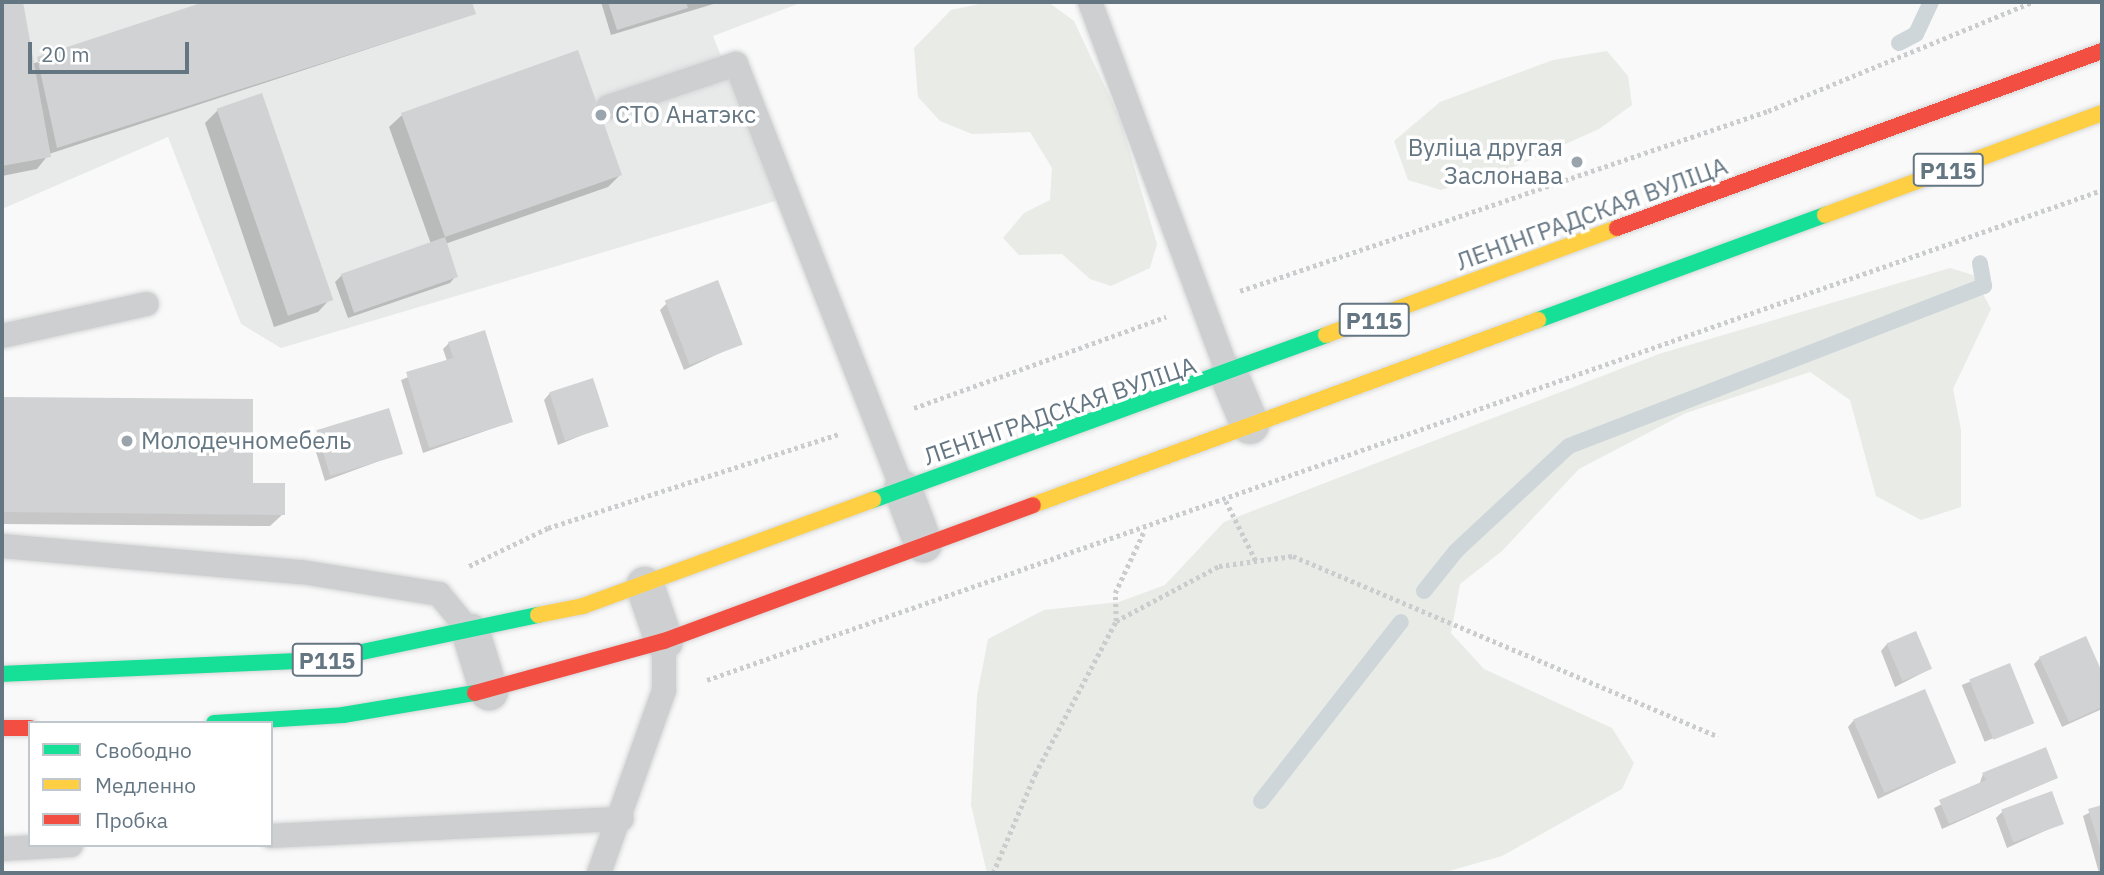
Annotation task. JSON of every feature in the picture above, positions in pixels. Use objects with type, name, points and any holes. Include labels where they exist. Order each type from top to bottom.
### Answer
[{"type":"main road","name":"ЛЕНІНГРАДСКАЯ ВУЛІЦА","points":[[2,674],[324,660],[471,633],[645,586],[903,490],[1229,375],[2102,51]]},
{"type":"main road","name":"Р115","points":[[246,721],[344,715],[489,691],[664,641],[923,543],[2102,113]]},
{"type":"main road","points":[[2,727],[28,728]]},
{"type":"street","points":[[1229,375],[1250,425]]},
{"type":"street","points":[[903,490],[923,543]]},
{"type":"street","points":[[645,586],[664,641]]},
{"type":"street","points":[[471,633],[489,691]]},
{"type":"lane","points":[[1090,2],[1229,375]]},
{"type":"lane","points":[[608,107],[736,64],[903,490]]},
{"type":"lane","points":[[2,336],[146,304]]},
{"type":"lane","points":[[2,547],[302,572],[439,594],[471,633]]},
{"type":"lane","points":[[599,873],[622,818],[664,690],[664,641]]},
{"type":"lane","points":[[273,835],[622,818]]},
{"type":"lane","points":[[2,849],[36,847]]},
{"type":"path","points":[[439,594],[464,569],[548,528],[878,421],[1486,202],[1768,111],[2033,2]]},
{"type":"path","points":[[664,690],[740,672],[2102,190]]},
{"type":"path","points":[[1226,501],[1256,561]]},
{"type":"path","points":[[993,873],[1035,774],[1116,621],[1115,593],[1144,530]]},
{"type":"path","points":[[1116,621],[1219,566],[1293,556],[1718,736]]},
{"type":"shaded area","points":[[2,2],[803,2],[713,36],[779,200],[281,348],[241,324],[168,137],[2,209]]},
{"type":"shaded area","points":[[989,2],[1048,2],[1074,21],[1120,119],[1157,244],[1150,268],[1111,286],[1090,279],[1062,254],[1019,255],[1003,238],[1024,213],[1050,200],[1052,168],[1030,132],[972,134],[940,121],[918,97],[914,48],[951,10]]},
{"type":"shaded area","points":[[1607,51],[1628,76],[1632,105],[1599,129],[1498,174],[1441,190],[1408,180],[1394,141],[1440,102],[1553,60]]},
{"type":"shaded area","points":[[1950,268],[1973,275],[1991,309],[1953,389],[1961,430],[1961,507],[1921,520],[1876,496],[1850,400],[1810,372],[1686,413],[1579,469],[1502,551],[1460,584],[1451,633],[1484,669],[1612,728],[1634,763],[1622,789],[1502,856],[1442,873],[987,873],[971,805],[977,696],[988,639],[1044,610],[1119,602],[1165,585],[1224,522],[1659,354]]},
{"type":"building","points":[[2,2],[23,2],[51,157],[2,166]]},
{"type":"building","points":[[204,2],[472,2],[476,14],[57,148],[37,57]]},
{"type":"building","points":[[608,2],[686,2],[688,8],[617,30]]},
{"type":"building","points":[[578,50],[622,175],[445,237],[401,113]]},
{"type":"building","points":[[262,93],[333,300],[288,316],[217,109]]},
{"type":"building","points":[[445,237],[458,277],[354,313],[341,274]]},
{"type":"building","points":[[718,280],[743,344],[690,365],[665,300]]},
{"type":"building","points":[[485,330],[513,422],[429,448],[406,372],[453,358],[448,342]]},
{"type":"building","points":[[593,378],[609,427],[565,441],[549,392]]},
{"type":"building","name":"Молодечномебель","points":[[2,397],[253,399],[253,483],[285,483],[285,515],[2,512]]},
{"type":"building","points":[[389,408],[403,454],[330,476],[316,430]]},
{"type":"building","points":[[1916,631],[1932,669],[1903,681],[1887,644]]},
{"type":"building","points":[[2086,636],[2102,672],[2102,707],[2069,722],[2039,657]]},
{"type":"building","points":[[2010,663],[2034,723],[1994,740],[1969,679]]},
{"type":"building","points":[[1925,689],[1956,763],[1884,793],[1853,719]]},
{"type":"building","points":[[2046,747],[2058,778],[1949,824],[1939,800],[1986,780],[1982,773]]},
{"type":"building","points":[[2052,791],[2064,824],[2013,842],[2001,809]]},
{"type":"building","points":[[2102,805],[2102,854],[2088,809]]},
{"type":"waterway","points":[[1899,43],[1916,34],[1931,2]]},
{"type":"waterway","points":[[1424,591],[1456,551],[1569,446],[1984,286],[1980,263]]},
{"type":"waterway","points":[[1261,801],[1401,622]]},
{"type":"traffic: fast","points":[[1538,320],[1825,215]]},
{"type":"traffic: fast","points":[[873,500],[1326,335]]},
{"type":"traffic: fast","points":[[2,674],[324,660],[538,615]]},
{"type":"traffic: fast","points":[[246,721],[343,715],[475,693]]},
{"type":"traffic: slow","points":[[1825,215],[2102,113]]},
{"type":"traffic: slow","points":[[1326,335],[1617,228]]},
{"type":"traffic: slow","points":[[1033,505],[1538,320]]},
{"type":"traffic: slow","points":[[538,615],[583,606],[873,500]]},
{"type":"traffic: jam","points":[[1617,228],[2102,51]]},
{"type":"traffic: jam","points":[[475,693],[664,641],[1033,505]]},
{"type":"traffic: jam","points":[[2,728],[28,728]]},
{"type":"place","name":"СТО Анатэкс","points":[[601,115]]},
{"type":"place","name":"Вуліца другая Заслонава","points":[[1577,162]]},
{"type":"place","name":"Молодечномебель","points":[[127,441]]}]
